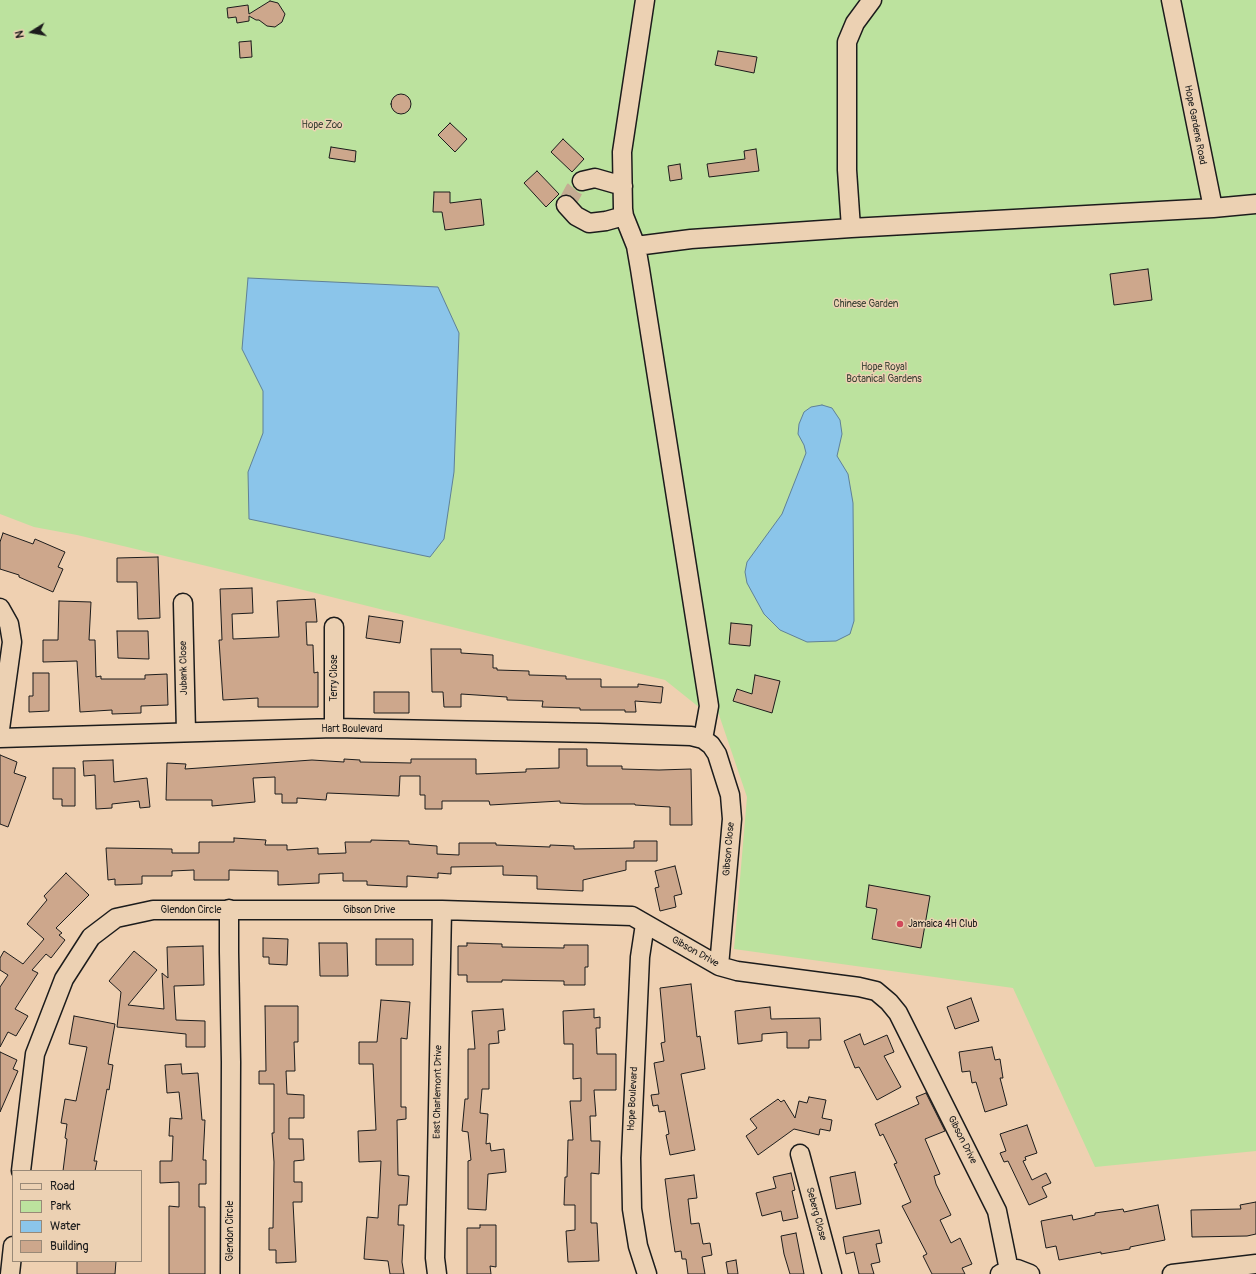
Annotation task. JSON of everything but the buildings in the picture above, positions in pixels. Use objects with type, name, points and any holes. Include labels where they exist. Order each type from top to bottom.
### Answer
[{"type":"street","points":[[645,0],[622,152],[624,216],[636,246],[709,706],[703,740]]},
{"type":"street","points":[[851,228],[847,162],[847,42],[855,24],[872,0]]},
{"type":"street","name":"Hope Gardens Road","points":[[1171,0],[1213,208]]},
{"type":"street","points":[[582,181],[595,178],[623,186]]},
{"type":"street","points":[[566,204],[576,216],[589,223],[606,221],[624,216]]},
{"type":"street","points":[[636,246],[691,240],[851,228],[1213,208],[1256,204]]},
{"type":"street","name":"Jubank Close","points":[[183,603],[186,732]]},
{"type":"street","points":[[0,608],[9,624],[12,642],[0,729]]},
{"type":"street","name":"Terry Close","points":[[334,627],[334,728]]},
{"type":"street","name":"Hart Boulevard","points":[[0,738],[334,728],[607,733],[691,736],[703,740]]},
{"type":"street","name":"Gibson Close","points":[[703,740],[711,745],[717,754],[730,795],[732,820],[719,966]]},
{"type":"street","name":"Gibson Drive","points":[[230,909],[442,910],[632,916],[719,966],[737,971],[859,987],[876,991],[889,1002],[898,1014],[998,1211],[1004,1272]]},
{"type":"street","name":"Glendon Circle","points":[[21,1170],[35,1054],[64,979],[91,936],[116,918],[153,910],[230,909],[228,952],[231,1062],[230,1274]]},
{"type":"street","name":"East Charlemont Drive","points":[[437,1274],[435,1258],[442,910]]},
{"type":"street","name":"Hope Boulevard","points":[[645,924],[640,957],[631,1158],[632,1209],[638,1246],[647,1274]]},
{"type":"street","name":"Seberg Close","points":[[800,1154],[832,1274]]},
{"type":"street","points":[[10,1274],[12,1255]]},
{"type":"street","points":[[1172,1274],[1256,1264]]},
{"type":"street","points":[[1004,1272],[1017,1269],[1030,1274]]},
{"type":"green space","name":"Hope Royal Botanical Gardens","points":[[0,0],[1256,0],[1256,1151],[1095,1167],[1013,988],[734,949],[747,797],[716,706],[700,708],[665,680],[215,568],[77,535],[34,527],[0,514]]},
{"type":"water","points":[[248,278],[438,287],[459,333],[454,472],[444,539],[430,557],[249,519],[248,472],[263,433],[263,391],[242,349]]},
{"type":"water","points":[[822,405],[832,408],[840,420],[842,434],[837,456],[848,474],[853,503],[854,621],[850,634],[836,641],[807,642],[780,630],[764,614],[747,583],[745,572],[747,562],[782,514],[806,453],[804,445],[798,434],[799,424],[804,412],[811,407]]},
{"type":"tunnel","points":[[566,205],[574,190],[582,181]]},
{"type":"place","name":"Jamaica 4H Club","points":[[900,924]]},
{"type":"park label","name":"Hope Zoo","points":[[322,125]]},
{"type":"park label","name":"Chinese Garden","points":[[866,304]]}]
